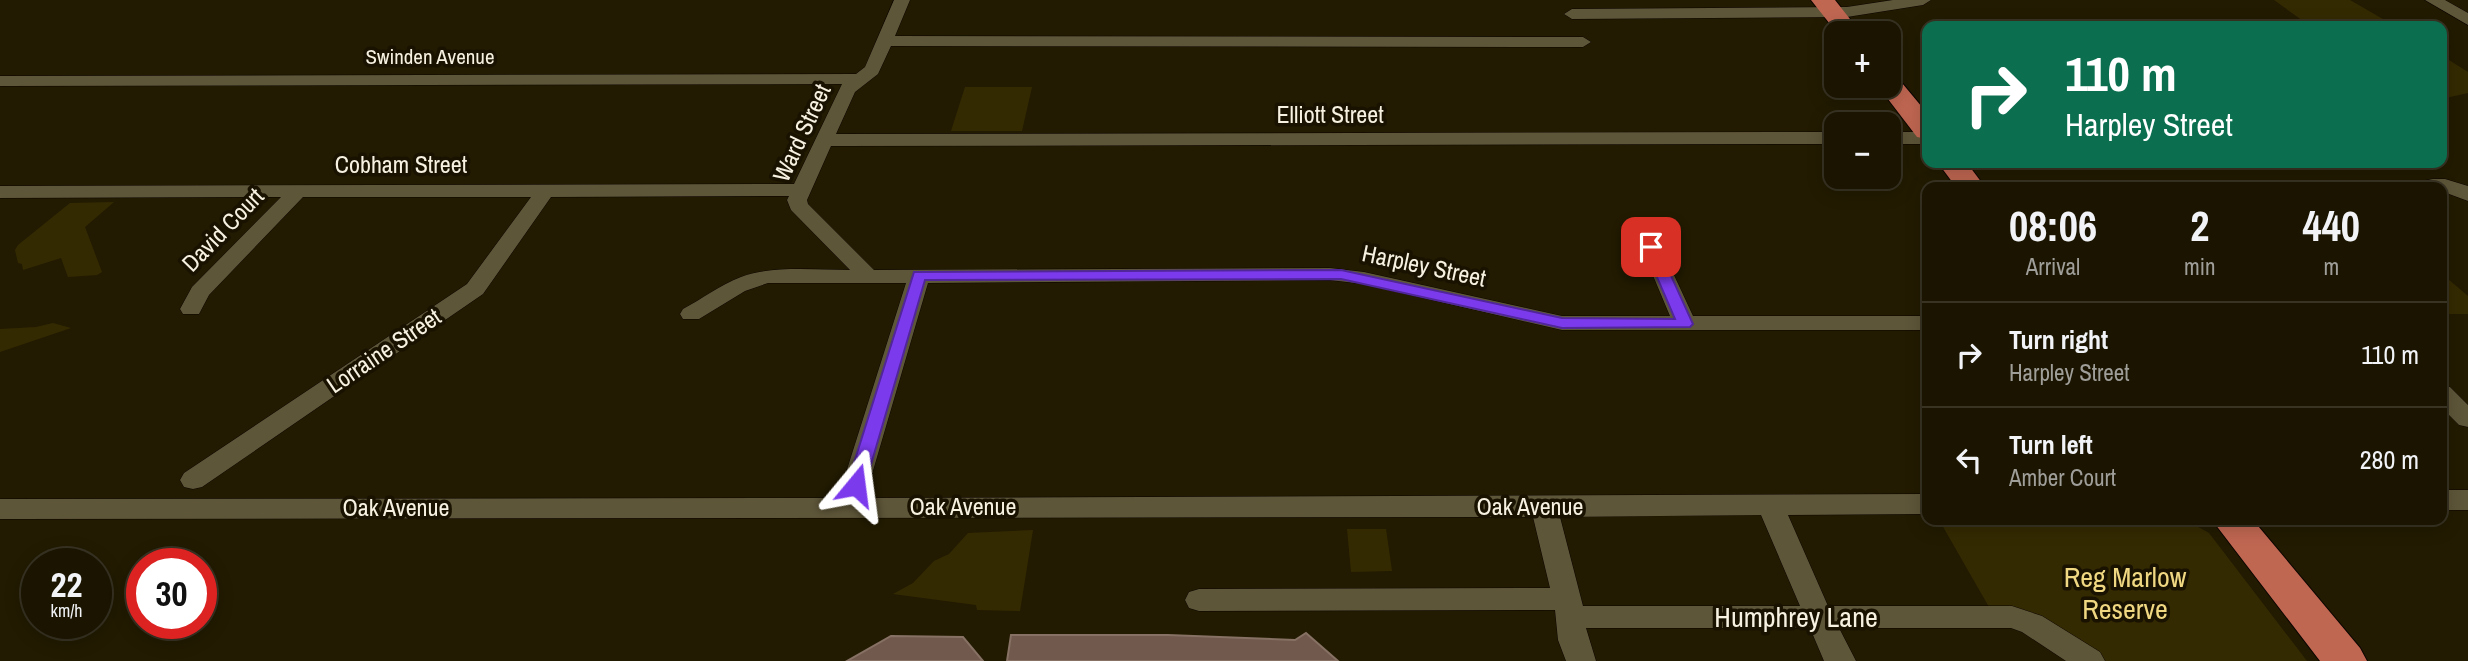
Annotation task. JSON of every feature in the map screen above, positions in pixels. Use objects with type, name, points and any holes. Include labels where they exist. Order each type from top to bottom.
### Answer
[{"type":"highway","points":[[1828,6],[1840,21]]},
{"type":"highway","points":[[1901,98],[1922,123]]},
{"type":"highway","points":[[1956,168],[1967,182]]},
{"type":"highway","points":[[2235,525],[2345,661]]},
{"type":"street","name":"Ward Street","points":[[867,275],[798,206],[801,190],[847,89],[872,70],[902,0]]},
{"type":"street","points":[[1592,59],[1569,7],[1828,6],[1923,0]]},
{"type":"street","points":[[2433,0],[2465,16]]},
{"type":"street","points":[[884,41],[1583,42]]},
{"type":"street","name":"Swinden Avenue","points":[[0,81],[860,79]]},
{"type":"street","points":[[1901,134],[1922,128]]},
{"type":"street","name":"Elliott Street","points":[[824,140],[1824,138]]},
{"type":"street","points":[[2447,185],[2468,195]]},
{"type":"street","name":"Cobham Street","points":[[0,192],[801,190]]},
{"type":"street","name":"David Court","points":[[191,309],[200,292],[298,191]]},
{"type":"street","name":"Lorraine Street","points":[[194,480],[475,289],[545,191]]},
{"type":"street","points":[[1651,247],[1685,324]]},
{"type":"street","name":"Harpley Street","points":[[691,314],[714,303],[740,284],[758,278],[867,275],[1341,275],[1562,323],[1922,323]]},
{"type":"street","points":[[849,506],[919,275]]},
{"type":"street","points":[[2447,399],[2468,419]]},
{"type":"street","points":[[2447,500],[2468,500]]},
{"type":"street","name":"Oak Avenue","points":[[0,509],[1922,504]]},
{"type":"street","points":[[1770,505],[1818,616],[1841,661]]},
{"type":"street","points":[[1544,507],[1569,608],[1573,640],[1581,661]]},
{"type":"street","name":"Humphrey Lane","points":[[1199,600],[1818,616],[2020,618],[2090,661]]},
{"type":"green space","points":[[2274,0],[2350,0],[2386,21],[2303,21]]},
{"type":"green space","points":[[2447,59],[2468,72],[2468,93],[2447,98]]},
{"type":"green space","points":[[965,87],[1032,87],[1022,131],[951,131]]},
{"type":"green space","points":[[114,202],[85,227],[102,272],[97,275],[68,277],[61,258],[23,270],[22,264],[18,263],[15,250],[18,245],[70,203]]},
{"type":"green space","points":[[2447,278],[2468,296],[2468,314],[2447,314]]},
{"type":"green space","points":[[53,323],[71,328],[0,352],[0,329]]},
{"type":"green space","name":"Reg Marlow Reserve","points":[[1942,525],[2195,525],[2209,533],[2307,661],[2105,661],[1989,607]]},
{"type":"green space","points":[[1347,529],[1386,529],[1392,571],[1351,572]]},
{"type":"green space","points":[[1033,530],[1020,611],[977,610],[976,605],[893,594],[913,583],[934,561],[949,554],[968,533]]},
{"type":"building","points":[[1306,633],[1338,661],[1007,661],[1011,635],[1168,635],[1295,640]]},
{"type":"building","points":[[891,636],[963,637],[983,661],[847,661]]},
{"type":"route","points":[[856,485],[919,275],[1341,275],[1562,323],[1685,324],[1651,247]]}]
